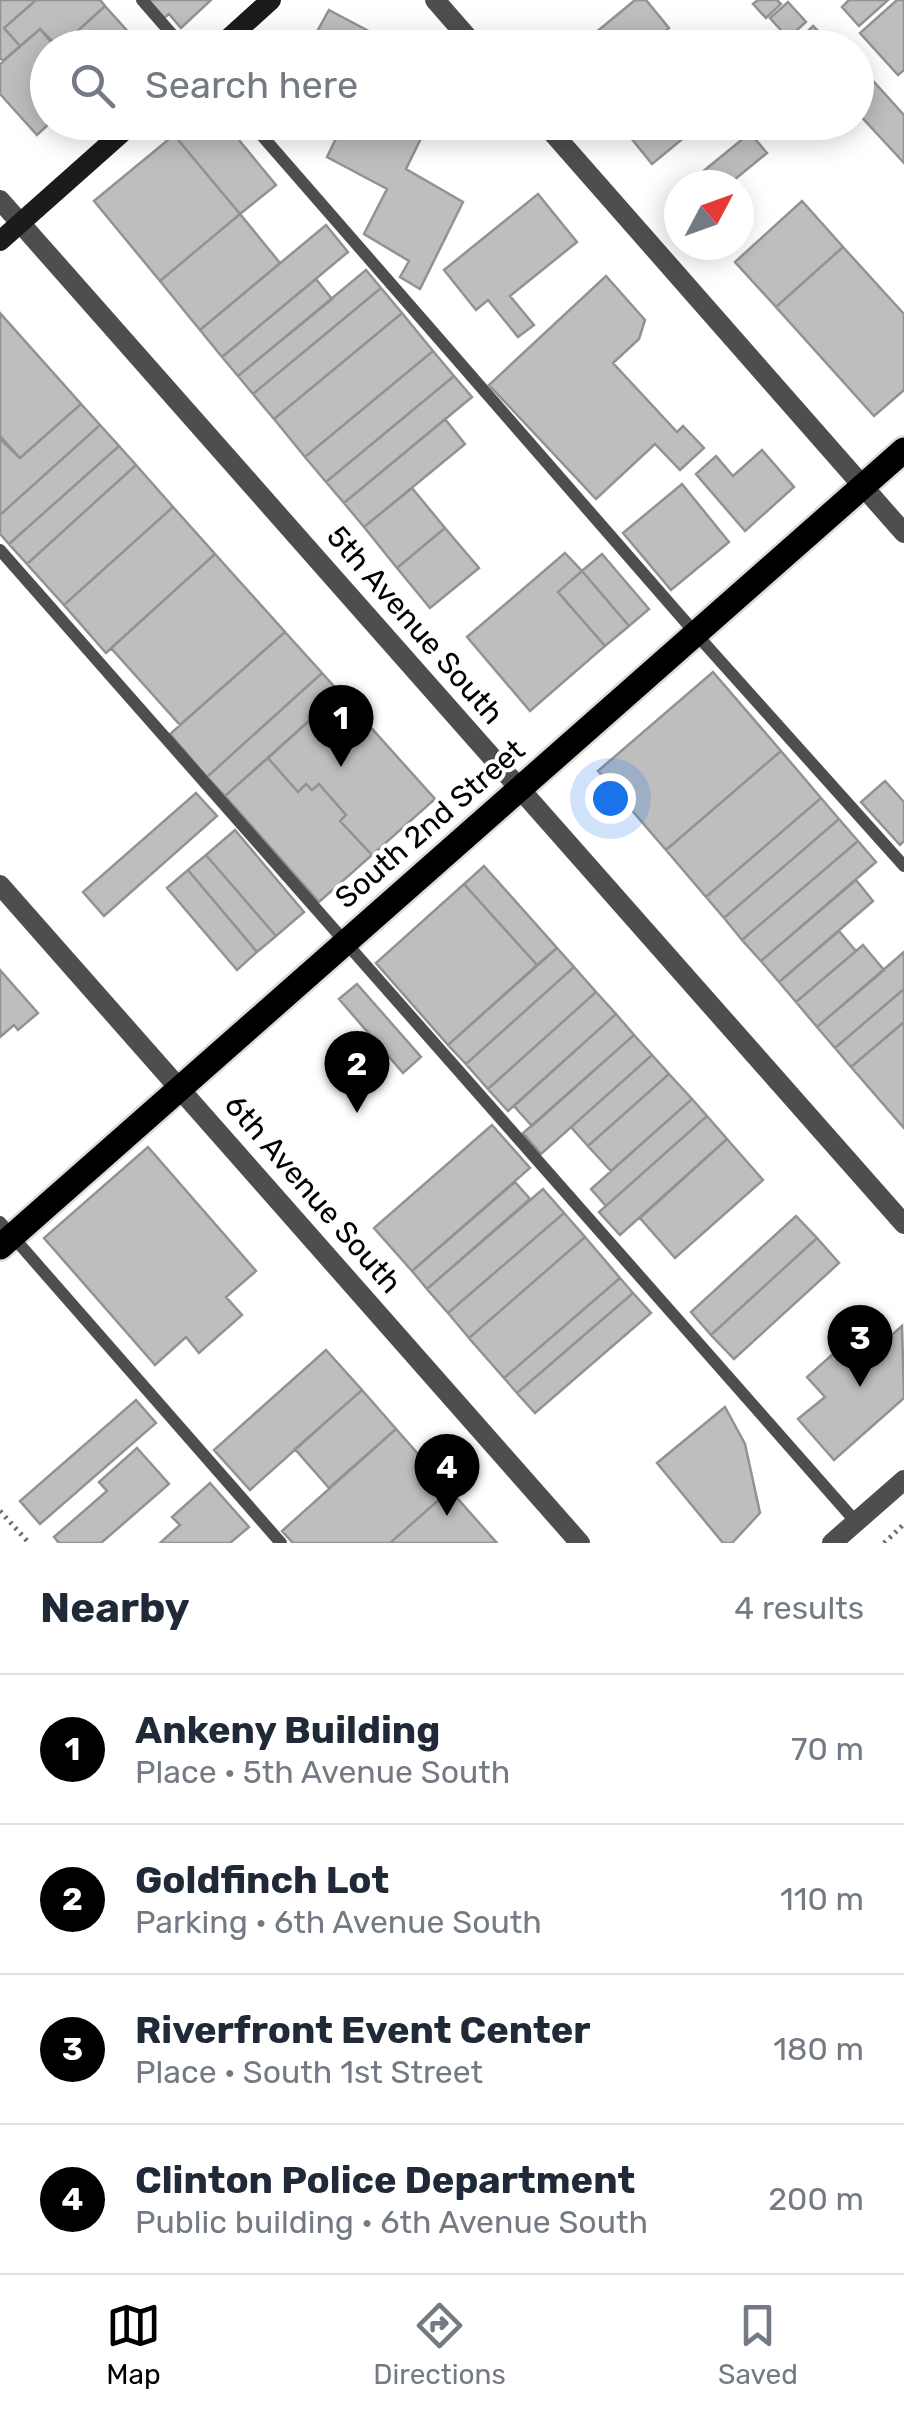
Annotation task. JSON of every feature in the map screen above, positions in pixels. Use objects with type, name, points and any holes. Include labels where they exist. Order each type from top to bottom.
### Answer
[{"type":"main road","name":"South 2nd Street","points":[[4,1235],[179,1088],[904,450]]},
{"type":"street","points":[[238,30],[271,0]]},
{"type":"street","points":[[436,0],[462,30]]},
{"type":"street","points":[[0,241],[114,140]]},
{"type":"street","points":[[559,140],[904,533]]},
{"type":"street","name":"5th Avenue South","points":[[0,200],[904,1224]]},
{"type":"street","name":"6th Avenue South","points":[[0,885],[580,1543]]},
{"type":"street","points":[[832,1543],[904,1480]]},
{"type":"lane","points":[[142,0],[168,30]]},
{"type":"lane","points":[[266,140],[904,866]]},
{"type":"lane","points":[[0,550],[856,1522]]},
{"type":"lane","points":[[4,1235],[281,1543]]},
{"type":"path","points":[[0,1511],[29,1543]]},
{"type":"path","points":[[884,1543],[904,1524]]},
{"type":"building","points":[[0,0],[36,0],[4,28],[20,46],[3,61],[0,58]]},
{"type":"building","points":[[36,0],[100,0],[105,6],[79,30],[30,30],[30,38],[20,46],[4,28]]},
{"type":"building","points":[[148,0],[211,0],[181,28],[169,14],[164,18]]},
{"type":"building","points":[[635,0],[646,0],[669,28],[667,30],[599,30]]},
{"type":"building","points":[[758,0],[777,0],[781,4],[766,18],[753,4]]},
{"type":"building","points":[[849,0],[888,0],[859,26],[842,7]]},
{"type":"building","points":[[897,0],[904,0],[904,70],[898,75],[874,48],[874,30],[863,30]]},
{"type":"building","points":[[788,2],[806,22],[797,30],[781,30],[770,18]]},
{"type":"building","points":[[105,6],[126,30],[79,30]]},
{"type":"building","points":[[329,10],[367,30],[318,30]]},
{"type":"building","points":[[30,38],[30,127],[0,94],[0,64]]},
{"type":"building","points":[[874,82],[904,115],[904,163],[874,130]]},
{"type":"building","points":[[168,140],[178,140],[240,214],[160,281],[94,201]]},
{"type":"building","points":[[178,140],[239,140],[276,185],[240,214]]},
{"type":"building","points":[[335,140],[420,140],[406,169],[463,202],[420,289],[400,277],[409,261],[364,234],[387,189],[327,157]]},
{"type":"building","points":[[633,140],[681,140],[652,164]]},
{"type":"building","points":[[741,140],[756,140],[767,153],[746,170],[705,170]]},
{"type":"building","points":[[538,194],[577,242],[510,296],[534,325],[518,337],[488,300],[476,310],[444,270]]},
{"type":"building","points":[[802,201],[843,247],[776,307],[735,262],[754,260],[754,245]]},
{"type":"building","points":[[240,214],[280,263],[200,330],[160,281]]},
{"type":"building","points":[[326,225],[348,252],[222,357],[200,330]]},
{"type":"building","points":[[843,247],[904,314],[904,390],[874,416],[776,307]]},
{"type":"building","points":[[366,270],[381,288],[253,394],[238,376]]},
{"type":"building","points":[[606,276],[645,320],[639,339],[613,363],[677,432],[683,426],[704,448],[680,470],[655,444],[596,499],[489,385]]},
{"type":"building","points":[[316,279],[332,299],[238,376],[222,357]]},
{"type":"building","points":[[381,288],[402,313],[274,419],[253,394]]},
{"type":"building","points":[[0,313],[81,404],[20,458],[0,436]]},
{"type":"building","points":[[402,313],[433,351],[305,457],[274,419]]},
{"type":"building","points":[[433,351],[454,376],[326,482],[305,457]]},
{"type":"building","points":[[454,376],[472,397],[344,503],[326,482]]},
{"type":"building","points":[[81,404],[100,425],[0,515],[0,439],[20,458]]},
{"type":"building","points":[[445,419],[465,444],[364,527],[344,503]]},
{"type":"building","points":[[100,425],[119,446],[9,544],[0,534],[0,515]]},
{"type":"building","points":[[119,446],[136,465],[27,564],[9,544]]},
{"type":"building","points":[[762,450],[794,487],[745,531],[696,474],[716,456],[733,476]]},
{"type":"building","points":[[136,465],[173,507],[64,605],[27,564]]},
{"type":"building","points":[[682,484],[729,542],[671,590],[623,533]]},
{"type":"building","points":[[412,488],[445,528],[397,568],[364,527]]},
{"type":"building","points":[[173,507],[215,554],[106,653],[64,605]]},
{"type":"building","points":[[445,528],[479,568],[430,608],[397,568]]},
{"type":"building","points":[[565,553],[582,571],[558,592],[605,646],[530,711],[467,637]]},
{"type":"building","points":[[215,554],[285,632],[180,725],[111,648]]},
{"type":"building","points":[[602,554],[649,609],[629,626],[582,571]]},
{"type":"building","points":[[582,571],[629,626],[605,646],[558,592]]},
{"type":"building","points":[[285,632],[322,673],[207,777],[170,734]]},
{"type":"building","points":[[713,672],[781,751],[666,850],[598,771]]},
{"type":"building","points":[[322,673],[340,693],[225,796],[207,777]]},
{"type":"building","points":[[340,693],[435,799],[372,855],[340,821],[346,815],[319,784],[312,790],[306,784],[298,792],[268,758]]},
{"type":"building","points":[[781,751],[821,798],[706,897],[666,850]]},
{"type":"building","points":[[268,758],[298,792],[306,784],[312,790],[319,784],[346,815],[340,821],[372,855],[319,902],[225,796]]},
{"type":"building","points":[[885,781],[904,802],[904,841],[900,845],[861,802]]},
{"type":"building","points":[[196,793],[217,816],[104,916],[83,892]]},
{"type":"building","points":[[821,798],[839,819],[724,918],[706,897]]},
{"type":"building","points":[[839,819],[858,841],[742,940],[724,918]]},
{"type":"building","points":[[235,830],[304,912],[276,936],[206,855]]},
{"type":"building","points":[[858,841],[876,862],[761,961],[742,940]]},
{"type":"building","points":[[206,855],[276,936],[257,952],[188,870]]},
{"type":"building","points":[[484,866],[557,948],[537,965],[464,884]]},
{"type":"building","points":[[188,870],[257,952],[237,970],[167,888]]},
{"type":"building","points":[[856,880],[873,901],[779,982],[761,961]]},
{"type":"building","points":[[464,884],[537,965],[448,1045],[376,963]]},
{"type":"building","points":[[839,931],[856,951],[796,1002],[779,982]]},
{"type":"building","points":[[863,945],[884,970],[817,1027],[796,1002]]},
{"type":"building","points":[[557,948],[574,967],[466,1064],[448,1045]]},
{"type":"building","points":[[904,952],[904,989],[835,1048],[817,1027]]},
{"type":"building","points":[[574,967],[596,992],[488,1089],[466,1064]]},
{"type":"building","points":[[0,970],[38,1013],[18,1030],[14,1025],[0,1037]]},
{"type":"building","points":[[357,984],[421,1057],[403,1073],[339,999]]},
{"type":"building","points":[[904,989],[904,1022],[851,1067],[835,1048]]},
{"type":"building","points":[[596,992],[616,1014],[508,1111],[488,1089]]},
{"type":"building","points":[[616,1014],[634,1035],[532,1126],[514,1106]]},
{"type":"building","points":[[904,1022],[904,1128],[851,1067]]},
{"type":"building","points":[[634,1035],[652,1055],[541,1154],[523,1133]]},
{"type":"building","points":[[652,1055],[669,1074],[588,1146],[571,1127]]},
{"type":"building","points":[[669,1074],[692,1099],[611,1171],[588,1146]]},
{"type":"building","points":[[692,1099],[707,1116],[606,1206],[591,1189]]},
{"type":"building","points":[[707,1116],[727,1139],[620,1235],[599,1212]]},
{"type":"building","points":[[492,1125],[530,1168],[412,1271],[374,1228]]},
{"type":"building","points":[[727,1139],[763,1180],[675,1258],[640,1218]]},
{"type":"building","points":[[148,1147],[256,1271],[226,1297],[242,1315],[199,1353],[186,1337],[155,1365],[44,1238]]},
{"type":"building","points":[[515,1182],[530,1199],[427,1289],[412,1271]]},
{"type":"building","points":[[543,1189],[564,1213],[448,1313],[427,1289]]},
{"type":"building","points":[[564,1213],[585,1237],[469,1338],[448,1313]]},
{"type":"building","points":[[796,1216],[817,1238],[711,1335],[691,1312]]},
{"type":"building","points":[[585,1237],[620,1278],[504,1378],[469,1338]]},
{"type":"building","points":[[817,1238],[839,1263],[734,1359],[711,1335]]},
{"type":"building","points":[[620,1278],[633,1293],[517,1393],[504,1378]]},
{"type":"building","points":[[633,1293],[651,1313],[535,1413],[517,1393]]},
{"type":"building","points":[[902,1326],[904,1398],[834,1460],[798,1419],[825,1397],[807,1377],[852,1337],[868,1356]]},
{"type":"building","points":[[326,1350],[362,1390],[250,1490],[214,1450]]},
{"type":"building","points":[[362,1390],[396,1429],[329,1488],[295,1449]]},
{"type":"building","points":[[136,1400],[156,1423],[40,1524],[20,1501]]},
{"type":"building","points":[[725,1407],[745,1444],[760,1513],[732,1543],[723,1543],[657,1463]]},
{"type":"building","points":[[396,1429],[450,1490],[390,1543],[293,1543],[282,1531]]},
{"type":"building","points":[[137,1448],[169,1484],[101,1543],[59,1543],[54,1537],[107,1491],[99,1482]]},
{"type":"building","points":[[210,1483],[249,1527],[230,1543],[160,1543],[180,1525],[172,1517]]},
{"type":"building","points":[[450,1490],[497,1543],[390,1543]]},
{"type":"place","name":"Ankeny Building","points":[[341,767]]},
{"type":"place","name":"Goldfinch Lot","points":[[357,1113]]},
{"type":"place","name":"Riverfront Event Center","points":[[860,1387]]},
{"type":"place","name":"Clinton Police Department","points":[[447,1516]]}]
